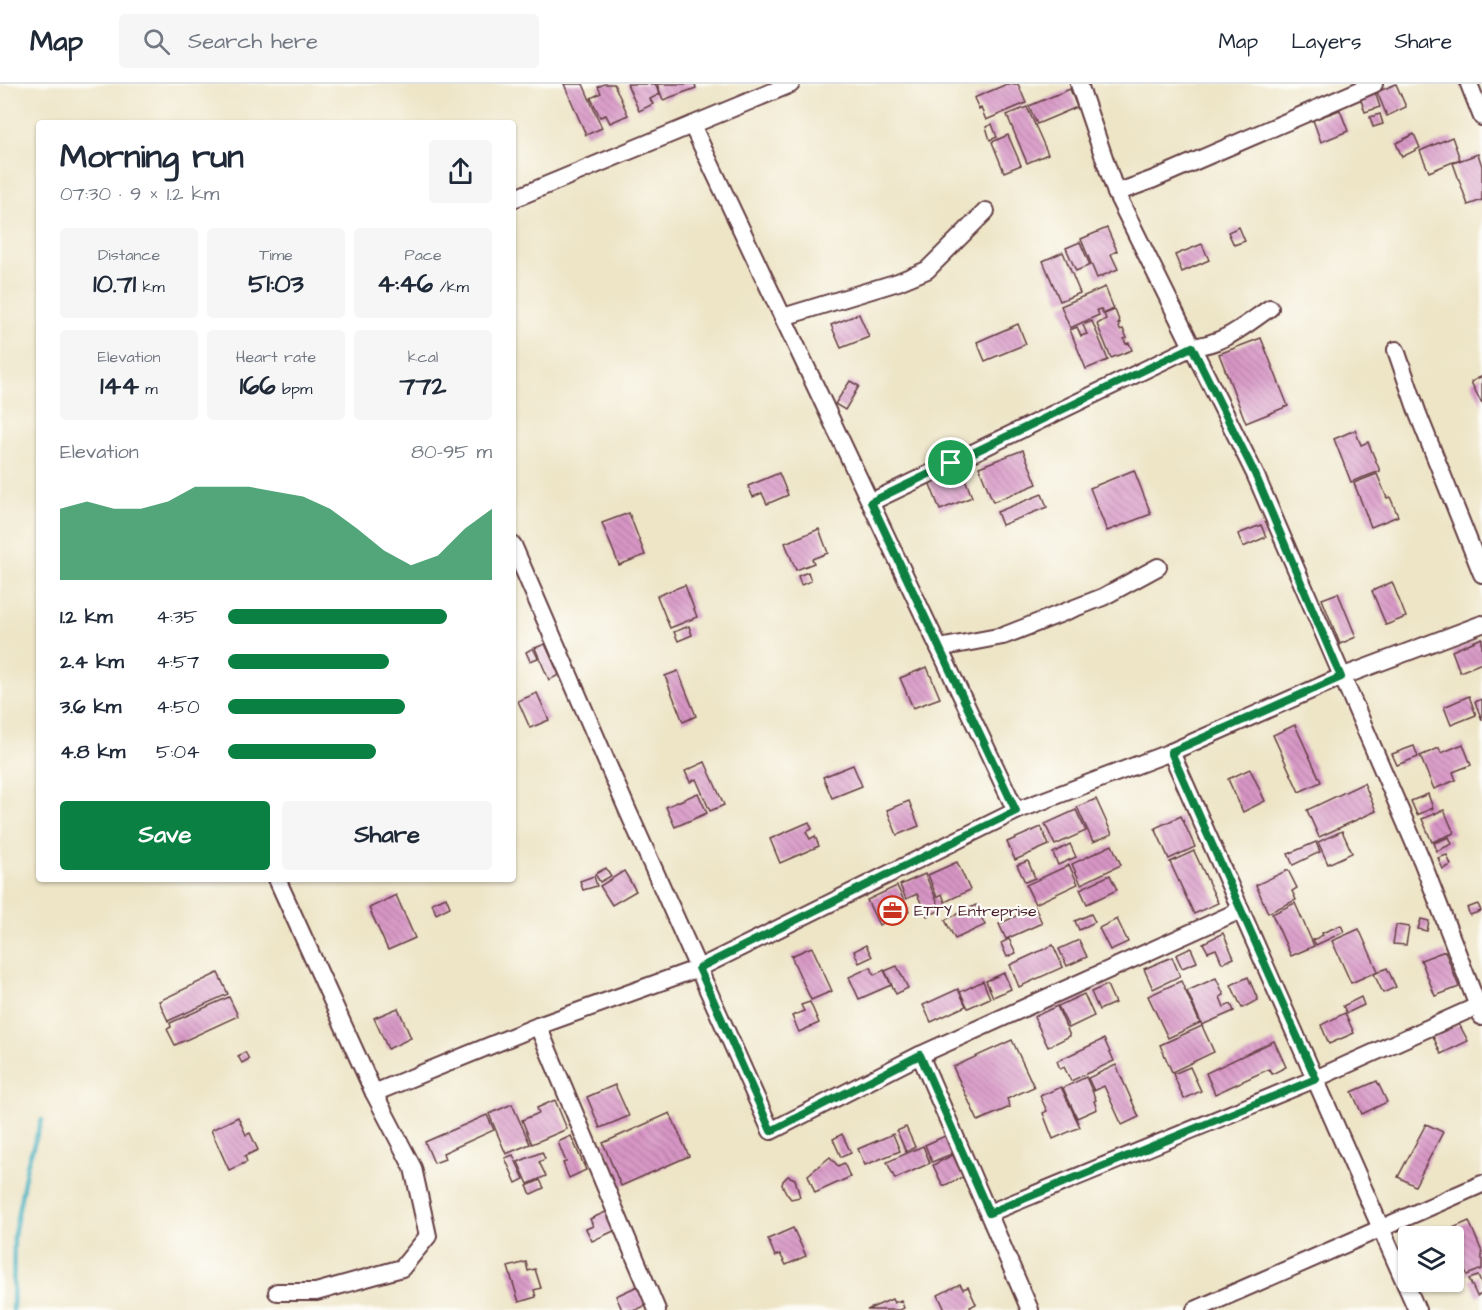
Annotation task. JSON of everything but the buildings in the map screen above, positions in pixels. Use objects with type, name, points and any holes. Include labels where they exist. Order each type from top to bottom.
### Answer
[{"type":"street","points":[[516,198],[791,84]]},
{"type":"street","points":[[989,1213],[1480,1009],[1422,861],[1255,474],[1116,193],[1079,84]]},
{"type":"street","points":[[1116,193],[1154,179],[1374,84]]},
{"type":"street","points":[[1469,84],[1482,117]]},
{"type":"street","points":[[692,125],[1016,811]]},
{"type":"street","points":[[783,317],[898,282],[927,270],[986,211]]},
{"type":"street","points":[[871,502],[1192,347],[1223,340],[1270,308]]},
{"type":"street","points":[[1396,350],[1418,414],[1482,574]]},
{"type":"street","points":[[516,552],[627,809],[771,1131],[920,1055],[1241,910]]},
{"type":"street","points":[[939,648],[1003,636],[1102,597],[1158,567]]},
{"type":"street","points":[[374,1093],[538,1026],[699,968],[1016,811],[1171,752],[1341,677],[1482,624]]},
{"type":"street","points":[[1171,752],[1417,1310]]},
{"type":"street","points":[[277,1292],[316,1292],[402,1268],[428,1236],[413,1168],[374,1093],[278,882]]},
{"type":"street","points":[[538,1026],[657,1310]]},
{"type":"street","points":[[920,1055],[1030,1310]]},
{"type":"street","points":[[1195,1310],[1482,1184]]},
{"type":"waterway","points":[[13,1310],[14,1235],[27,1165],[42,1120]]},
{"type":"place","name":"ETTY Entreprise","points":[[893,910]]},
{"type":"route","points":[[1192,347],[1255,474],[1341,677],[1171,752],[1316,1079],[989,1213],[920,1055],[771,1131],[699,968],[1016,811],[871,502],[951,463],[1192,347]]}]
